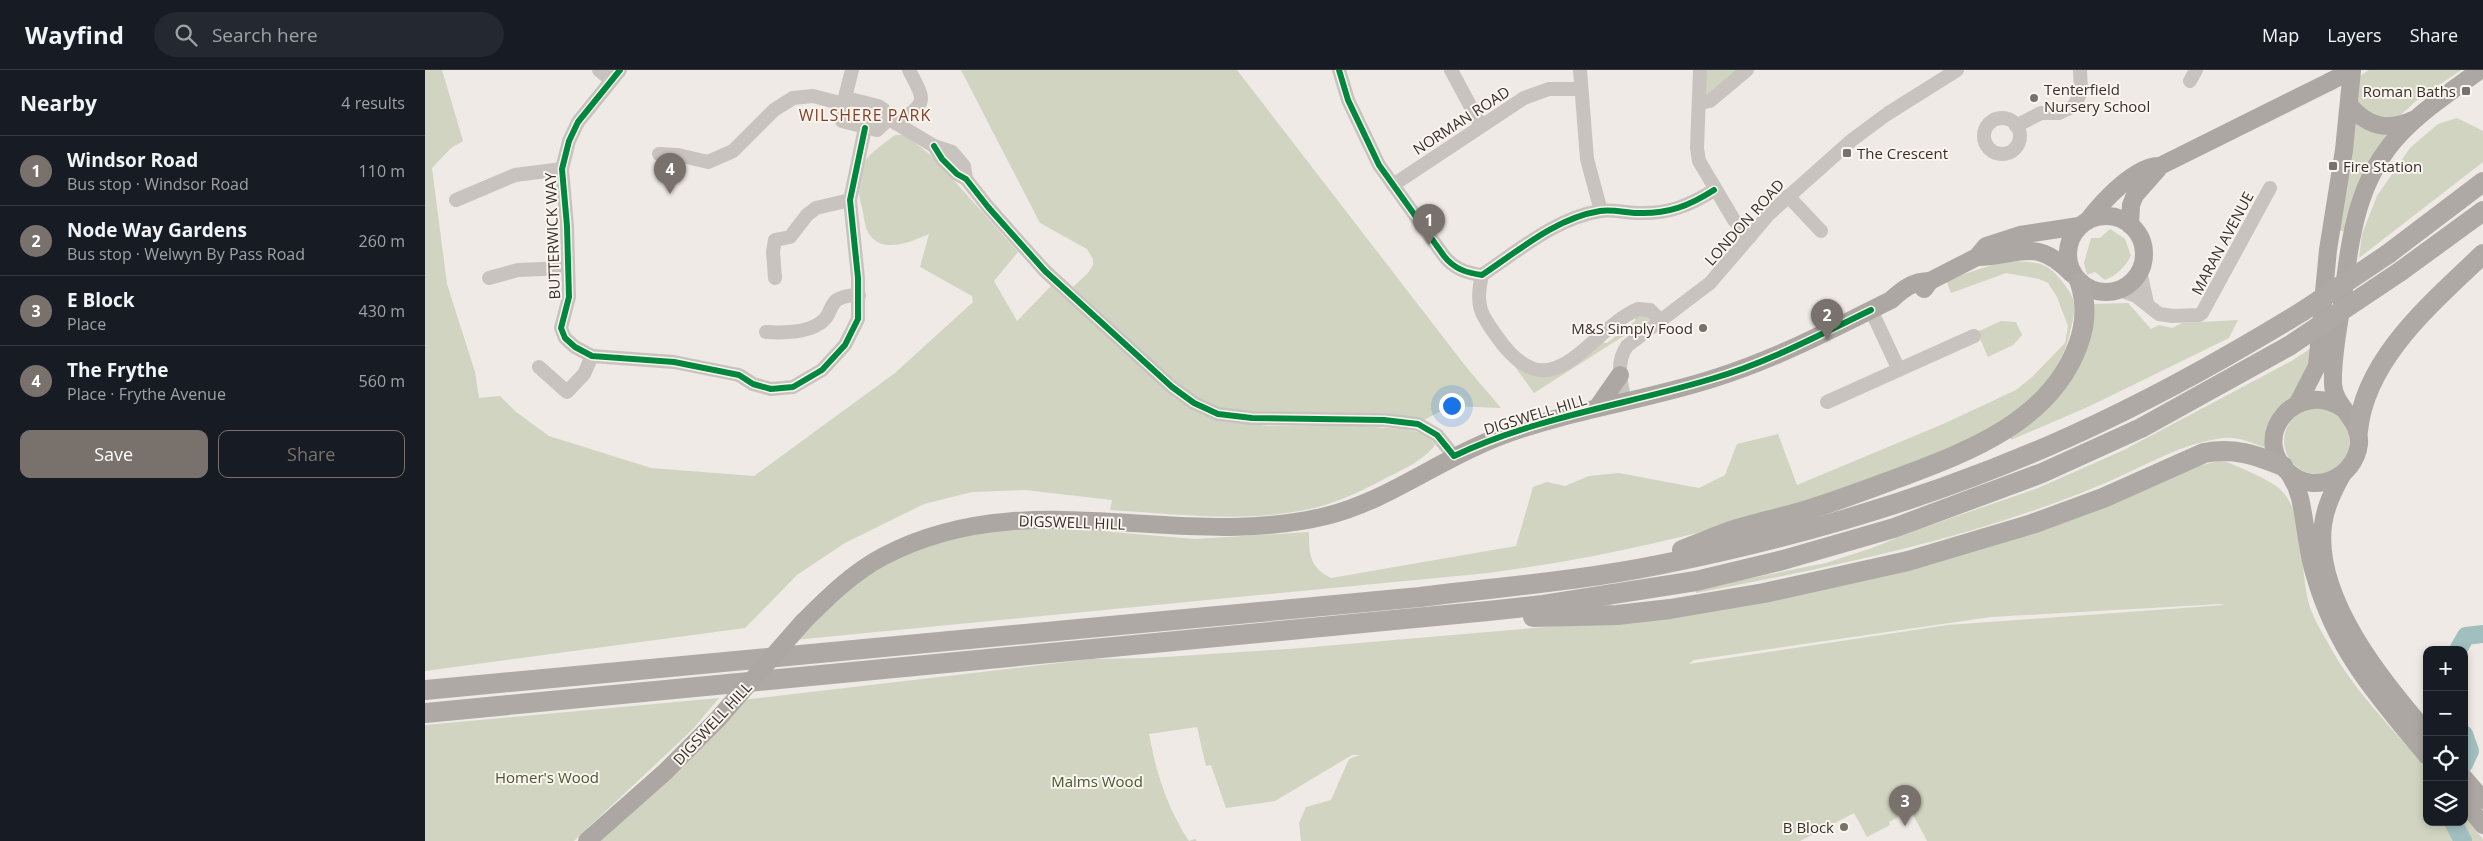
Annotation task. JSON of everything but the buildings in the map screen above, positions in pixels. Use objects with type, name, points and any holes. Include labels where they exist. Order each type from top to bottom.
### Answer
[{"type":"highway","points":[[425,690],[1419,597],[1633,569],[1750,545],[1839,522],[1983,472],[2069,437],[2132,407],[2223,359],[2303,312],[2388,254],[2483,182]]},
{"type":"highway","points":[[425,713],[1543,606],[1697,581],[1783,560],[1894,528],[2042,473],[2141,428],[2289,346],[2401,272],[2483,211]]},
{"type":"highway","points":[[2358,432],[2362,406],[2388,356],[2416,319],[2483,254]]},
{"type":"highway","points":[[1633,569],[1729,532],[1795,514],[1874,488],[1956,456],[2004,431],[2023,418],[2047,395],[2075,354],[2085,313],[2084,296],[2076,279]]},
{"type":"highway","points":[[1425,618],[1617,615],[1670,609],[1764,593],[1908,562],[2032,524],[2103,498],[2204,452],[2217,450],[2244,452],[2286,470]]},
{"type":"main road","points":[[2131,224],[2131,205],[2135,195],[2160,166],[2352,70]]},
{"type":"main road","points":[[2352,70],[2349,105],[2328,250],[2317,366],[2298,403],[2282,416],[2275,431],[2275,447],[2296,486],[2300,498],[2314,574],[2328,616],[2349,658],[2423,751]]},
{"type":"main road","points":[[2423,728],[2373,667],[2359,646],[2347,623],[2331,583],[2323,546],[2323,524],[2329,502],[2342,475],[2354,460],[2359,441],[2353,419],[2335,396],[2333,375],[2353,224],[2364,190],[2392,143],[2420,116],[2480,70]]},
{"type":"main road","points":[[2349,105],[2365,120],[2377,126],[2397,126],[2420,116]]},
{"type":"main road","points":[[2076,279],[2068,265],[2068,244],[2100,205],[2135,175],[2149,166],[2160,166]]},
{"type":"main road","points":[[2110,216],[2131,224],[2141,238],[2144,256],[2140,271],[2135,280],[2120,290],[2099,292],[2076,279],[2053,256],[2037,251],[2015,251],[1977,257],[1986,246],[2008,238],[2110,216]]},
{"type":"main road","name":"DIGSWELL HILL","points":[[587,841],[665,772],[717,720],[803,622],[853,577],[883,556],[951,530],[984,523],[1053,518],[1191,527],[1245,528],[1282,524],[1329,515],[1350,508],[1453,456],[1527,427],[1740,370],[1891,300],[1907,298],[1923,290],[1930,281],[1977,257]]},
{"type":"main road","points":[[1597,408],[1620,375]]},
{"type":"main road","points":[[2298,403],[2317,398],[2336,403],[2345,409]]},
{"type":"main road","points":[[2286,470],[2309,482],[2321,483],[2342,475]]},
{"type":"main road","points":[[2467,781],[2483,800]]},
{"type":"main road","points":[[2468,807],[2483,825]]},
{"type":"street","points":[[599,70],[616,75]]},
{"type":"street","points":[[852,70],[842,121],[877,130],[918,108],[921,103],[920,92],[909,70]]},
{"type":"street","points":[[1339,70],[1366,142],[1393,185],[1448,262],[1463,271],[1482,275],[1556,226],[1601,211],[1665,212],[1688,206],[1714,190]]},
{"type":"street","points":[[1451,70],[1481,126]]},
{"type":"street","points":[[1580,70],[1587,159],[1601,211]]},
{"type":"street","points":[[1700,70],[1697,153],[1714,190],[1734,220],[1750,236]]},
{"type":"street","points":[[1700,103],[1710,101],[1747,70]]},
{"type":"street","points":[[2016,126],[2041,113],[2059,113],[2074,106],[2081,92],[2080,70]]},
{"type":"street","name":"LONDON ROAD","points":[[1625,402],[1620,375],[1621,357],[1627,346],[1661,322],[1718,275],[1750,236],[1788,196],[1866,129],[1950,72]]},
{"type":"street","name":"BUTTERWICK WAY","points":[[591,356],[575,346],[562,333],[561,328],[569,297],[567,226],[562,169],[572,131],[616,75]]},
{"type":"street","name":"NORMAN ROAD","points":[[1393,185],[1481,126],[1537,92],[1549,89],[1580,89]]},
{"type":"street","points":[[659,154],[678,155],[708,162],[733,150],[773,110],[793,98],[813,96],[878,106],[894,121],[934,146],[957,174],[966,179],[988,207],[1045,271],[1172,387],[1194,403],[1218,414],[1251,418],[1384,420],[1418,424],[1437,435],[1453,456]]},
{"type":"street","points":[[539,368],[567,392],[583,374],[591,356],[674,362],[739,375],[761,387],[771,389],[793,387],[822,370],[845,345],[858,318],[859,295],[850,200],[865,128]]},
{"type":"street","points":[[456,200],[515,175],[562,169]]},
{"type":"street","name":"MARAN AVENUE","points":[[2120,290],[2147,303],[2159,314],[2167,316],[2199,315],[2202,313],[2270,188]]},
{"type":"street","points":[[1788,196],[1821,231]]},
{"type":"street","points":[[775,278],[773,252],[775,240],[790,237],[807,215],[816,208],[850,200]]},
{"type":"street","points":[[489,278],[518,270],[567,268]]},
{"type":"street","points":[[2140,271],[2147,303]]},
{"type":"street","points":[[1482,275],[1479,305],[1486,321],[1512,358],[1530,368],[1548,370],[1569,362],[1634,311],[1648,308],[1661,322]]},
{"type":"street","points":[[766,332],[791,332],[815,326],[827,315],[835,300],[844,296],[859,295]]},
{"type":"street","points":[[1871,310],[1899,370]]},
{"type":"street","points":[[1827,402],[1974,336]]},
{"type":"green space","points":[[425,70],[442,70],[463,141],[451,148],[432,168],[447,284],[475,372],[479,398],[500,396],[516,412],[549,436],[651,468],[754,476],[895,373],[973,302],[972,296],[920,267],[929,234],[906,243],[890,245],[882,244],[875,240],[867,231],[859,194],[859,178],[862,168],[870,155],[882,144],[895,135],[905,135],[932,156],[1018,252],[994,281],[1017,321],[1051,286],[1176,399],[1213,419],[1268,426],[1362,426],[1400,429],[1420,432],[1429,436],[1435,445],[1413,464],[1349,496],[1325,505],[1272,515],[1218,516],[1110,510],[1112,500],[1025,490],[972,492],[924,504],[845,543],[797,575],[745,628],[425,671]]},
{"type":"green space","points":[[961,70],[1237,70],[1467,368],[1501,408],[1451,406],[1424,420],[1395,415],[1364,413],[1242,412],[1220,408],[1199,399],[1180,385],[1073,287],[1088,273],[1093,265],[1093,259],[1087,249],[1040,223]]},
{"type":"green space","points":[[1704,70],[1743,70],[1706,96],[1704,93]]},
{"type":"green space","points":[[2369,70],[2461,70],[2416,101],[2395,120],[2387,122],[2357,104],[2358,77]]},
{"type":"green space","points":[[2354,115],[2395,129],[2346,231],[2338,231]]},
{"type":"green space","points":[[2457,118],[2483,131],[2483,162],[2359,258],[2362,234],[2377,196],[2410,148],[2438,124]]},
{"type":"green space","points":[[2110,229],[2125,239],[2131,256],[2120,270],[2105,280],[2095,272],[2087,275],[2084,263],[2091,238],[2100,238]]},
{"type":"green space","points":[[2004,261],[2035,263],[2049,268],[2062,281],[2072,297],[2074,315],[2068,340],[2063,354],[2047,380],[2025,403],[2001,423],[1980,436],[1950,449],[1808,501],[1702,532],[1649,544],[1595,556],[1488,573],[794,640],[859,579],[922,546],[989,529],[1078,525],[1112,532],[1195,539],[1309,532],[1309,547],[1314,564],[1331,578],[1516,546],[1533,487],[1547,482],[1565,486],[1589,476],[1619,473],[1699,488],[1725,475],[1737,444],[1778,434],[1797,485],[1943,424],[2016,390],[2032,377],[2065,343],[2068,326],[2057,297],[2048,283],[2039,279],[2006,273],[1951,293],[1946,280]]},
{"type":"green space","points":[[2128,303],[2151,329],[2159,325],[2172,328],[2182,323],[2238,320],[2229,338],[2090,406],[2011,440],[2010,433],[2090,330],[2094,304]]},
{"type":"green space","points":[[1640,313],[1652,318],[1534,393],[1513,364],[1539,374],[1601,342],[1607,343],[1635,321],[1635,315]]},
{"type":"green space","points":[[2001,321],[2016,322],[2022,335],[2013,345],[1988,357],[1977,332]]},
{"type":"green space","points":[[2311,348],[2310,366],[2266,448],[2234,438],[2208,441],[2179,450],[2110,481],[2009,519],[1854,561],[1696,593],[1696,589],[1826,563],[2038,488],[2124,450],[2293,360]]},
{"type":"green space","points":[[2310,408],[2324,408],[2336,413],[2345,422],[2350,434],[2348,454],[2341,465],[2324,474],[2310,474],[2298,469],[2289,460],[2284,448],[2284,434],[2289,422],[2298,413]]},
{"type":"green space","name":"Malms Wood","points":[[2222,460],[2269,481],[2280,489],[2289,500],[2299,530],[2307,596],[2315,620],[2353,682],[2423,765],[2423,826],[2451,826],[2459,841],[1927,841],[1909,807],[1897,814],[1898,817],[1889,822],[1890,825],[1867,837],[1854,813],[1800,841],[1301,841],[1299,823],[1306,807],[1331,800],[1349,759],[1360,755],[1352,755],[1275,801],[1226,808],[1211,765],[1206,766],[1197,727],[1149,734],[1163,789],[1174,816],[1189,841],[597,841],[742,700],[1092,659],[1149,658],[1289,649],[1650,618],[1882,574],[2188,469]],"holes":[[[2224,605],[1948,625],[1689,664],[1694,660],[1991,617]]]},
{"type":"green space","name":"Homer's Wood","points":[[719,698],[692,730],[574,841],[425,841],[425,725]]},
{"type":"green space","points":[[2468,822],[2483,841],[2466,841],[2458,826],[2468,826]]},
{"type":"waterway","points":[[2460,646],[2466,636],[2483,634]]},
{"type":"waterway","points":[[2468,745],[2470,751],[2468,755]]},
{"type":"waterway","points":[[2455,826],[2463,841]]},
{"type":"cycle path","points":[[620,70],[578,122],[569,141],[562,169],[567,226],[569,297],[561,328],[565,338],[575,347],[592,356],[674,362],[739,375],[753,384],[771,389],[793,387],[822,370],[845,345],[858,319],[858,278],[850,200],[865,128]]},
{"type":"cycle path","points":[[1339,70],[1348,100],[1379,165],[1444,256],[1456,267],[1466,272],[1482,275],[1553,228],[1584,215],[1600,211],[1659,212],[1687,205],[1714,190]]},
{"type":"cycle path","points":[[934,146],[942,159],[957,174],[966,179],[988,207],[1045,271],[1172,387],[1194,403],[1218,414],[1252,418],[1384,420],[1418,424],[1437,435],[1454,456],[1517,431],[1549,421],[1679,388],[1752,365],[1793,348],[1871,310]]},
{"type":"place","name":"Roman Baths","points":[[2466,91]]},
{"type":"place","name":"Tenterfield Nursery School","points":[[2034,98]]},
{"type":"place","name":"The Crescent","points":[[1847,153]]},
{"type":"place","name":"Fire Station","points":[[2333,166]]},
{"type":"place","name":"The Frythe","points":[[670,194]]},
{"type":"place","name":"Windsor Road","points":[[1429,245]]},
{"type":"place","name":"M&S Simply Food","points":[[1703,328]]},
{"type":"place","name":"Node Way Gardens","points":[[1827,340]]},
{"type":"place","name":"E Block","points":[[1905,826]]},
{"type":"place","name":"B Block","points":[[1844,827]]},
{"type":"district","name":"WILSHERE PARK","points":[[865,115]]}]
